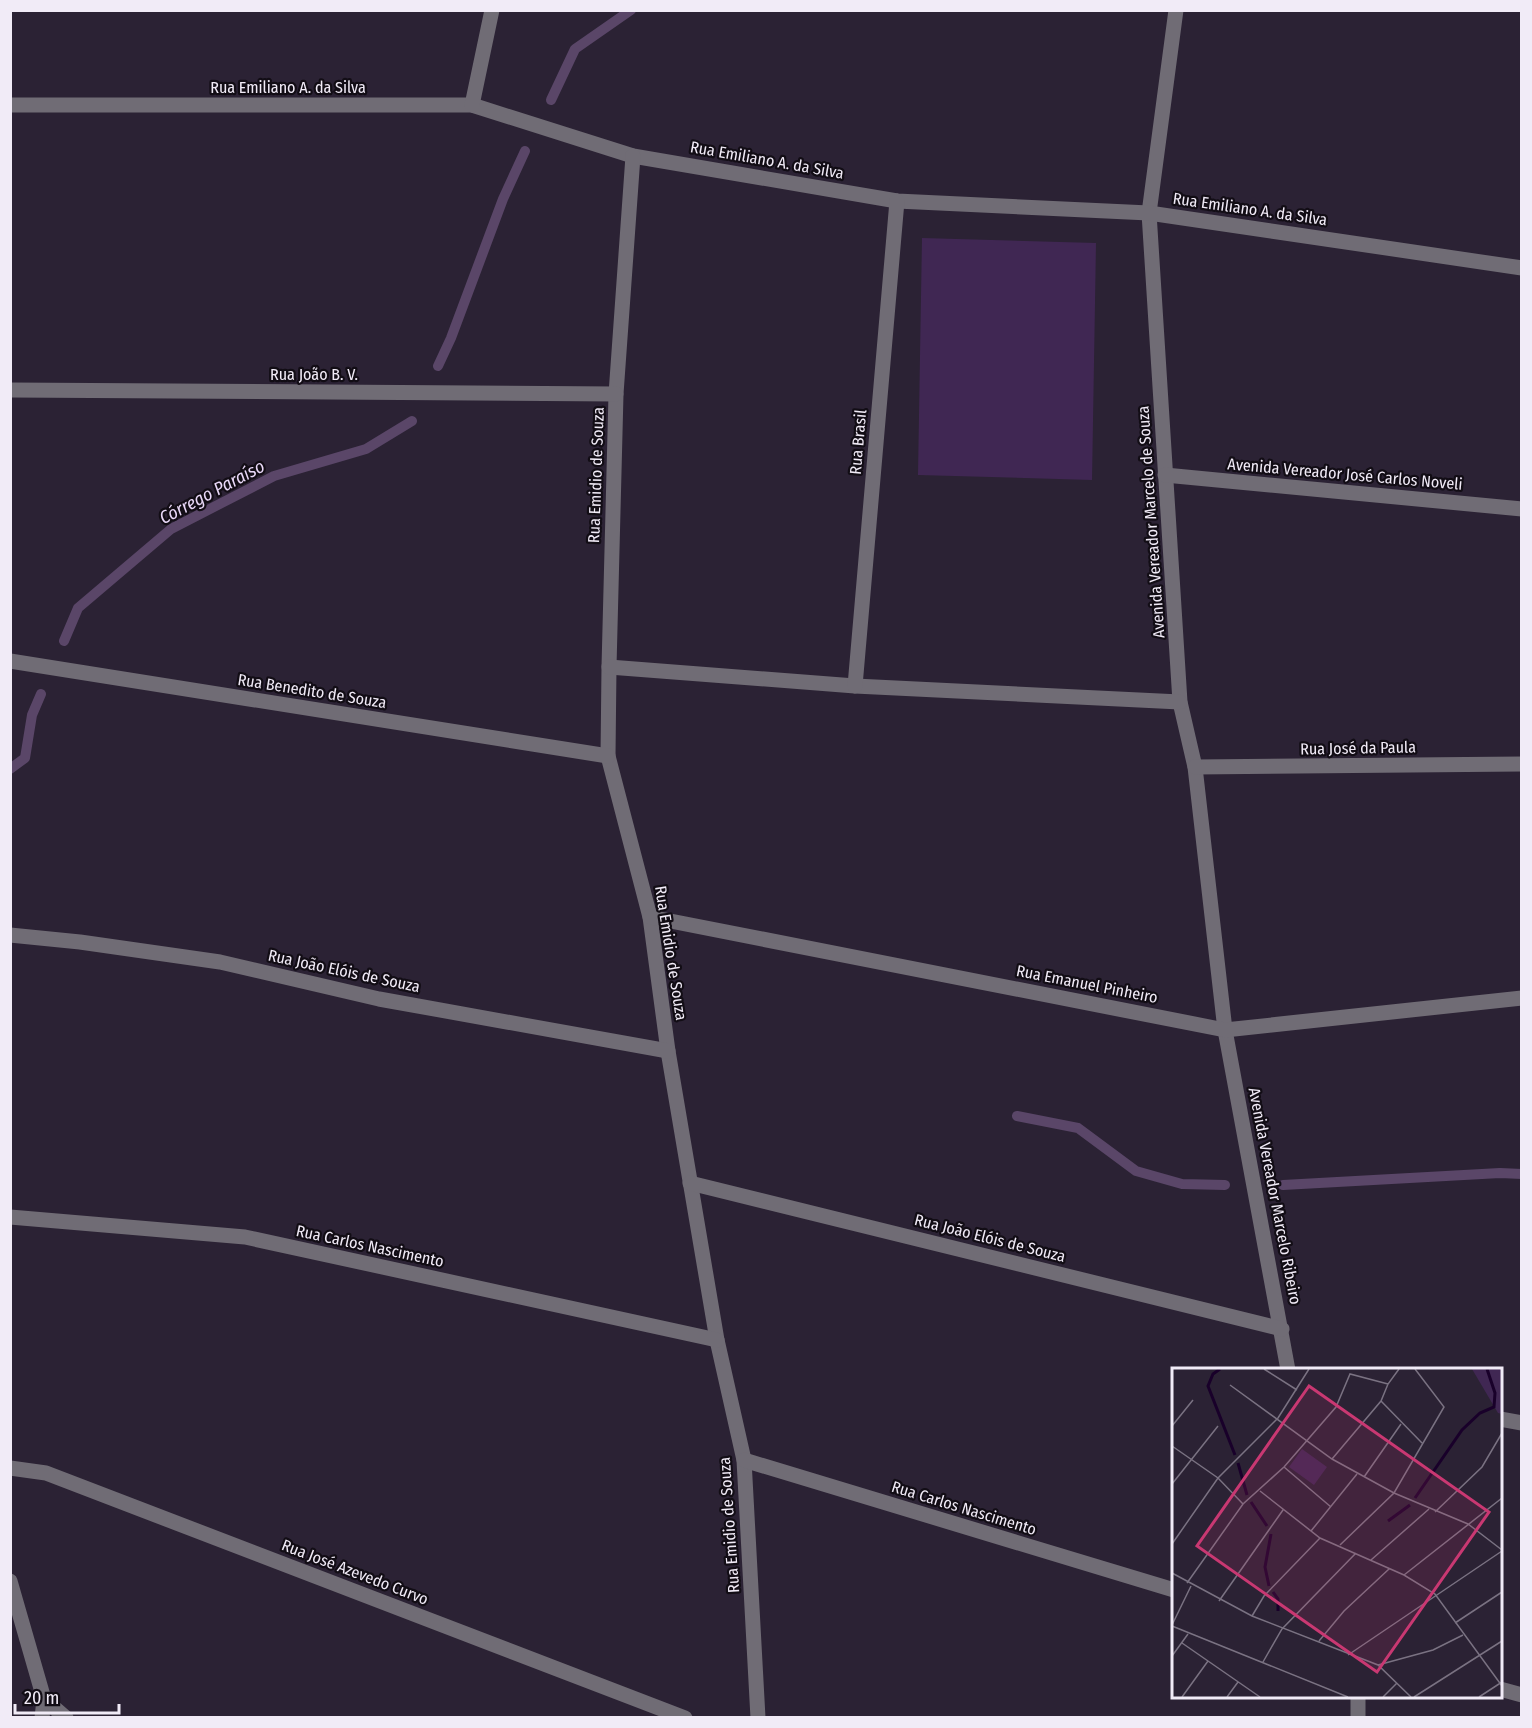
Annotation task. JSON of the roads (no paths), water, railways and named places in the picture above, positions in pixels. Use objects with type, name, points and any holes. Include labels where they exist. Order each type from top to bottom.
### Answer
[{"type":"street","points":[[472,105],[492,10]]},
{"type":"street","name":"Avenida Vereador Marcelo de Souza","points":[[1176,10],[1149,213],[1180,702],[1195,767],[1224,1030]]},
{"type":"street","name":"Rua Emiliano A. da Silva","points":[[10,105],[472,105],[633,156],[897,201],[1149,213],[1521,268]]},
{"type":"street","name":"Rua Emidio de Souza","points":[[633,156],[616,394],[608,756],[650,917],[668,1051],[717,1340],[744,1460],[758,1718]]},
{"type":"street","name":"Rua Brasil","points":[[855,686],[897,201]]},
{"type":"street","name":"Rua João B. V.","points":[[10,390],[616,394]]},
{"type":"street","name":"Avenida Vereador José Carlos Noveli","points":[[1166,475],[1521,509]]},
{"type":"street","name":"Rua Benedito de Souza","points":[[10,661],[608,756]]},
{"type":"street","points":[[609,667],[855,686],[1180,702]]},
{"type":"street","name":"Rua José da Paula","points":[[1195,767],[1521,764]]},
{"type":"street","name":"Rua Emanuel Pinheiro","points":[[650,917],[1224,1030],[1521,998]]},
{"type":"street","name":"Rua João Elóis de Souza","points":[[10,935],[80,942],[220,962],[379,999],[668,1051]]},
{"type":"street","name":"Avenida Vereador Marcelo Ribeiro","points":[[1224,1030],[1288,1368]]},
{"type":"street","name":"Rua João Elóis de Souza","points":[[690,1183],[1282,1329]]},
{"type":"street","name":"Rua Carlos Nascimento","points":[[10,1217],[245,1237],[717,1340]]},
{"type":"street","points":[[1502,1419],[1521,1423]]},
{"type":"street","name":"Rua Carlos Nascimento","points":[[744,1460],[1172,1590]]},
{"type":"street","name":"Rua José Azevedo Curvo","points":[[10,1468],[46,1473],[684,1718]]},
{"type":"street","points":[[10,1581],[44,1699],[42,1718]]},
{"type":"street","points":[[1502,1690],[1521,1695]]},
{"type":"street","points":[[1358,1698],[1358,1718]]},
{"type":"street","points":[[44,1699],[66,1718]]},
{"type":"waterway","name":"Córrego Paraíso","points":[[551,100],[575,49],[631,10]]},
{"type":"waterway","name":"Córrego Paraíso","points":[[438,366],[451,338],[503,199],[525,151]]},
{"type":"waterway","name":"Córrego Paraíso","points":[[64,641],[78,608],[171,529],[274,476],[366,449],[412,421]]},
{"type":"waterway","name":"Córrego Paraíso","points":[[10,769],[25,758],[32,715],[41,694]]},
{"type":"waterway","points":[[1017,1116],[1078,1128],[1136,1171],[1182,1184],[1225,1185]]},
{"type":"waterway","points":[[1283,1185],[1500,1173],[1522,1174]]}]
